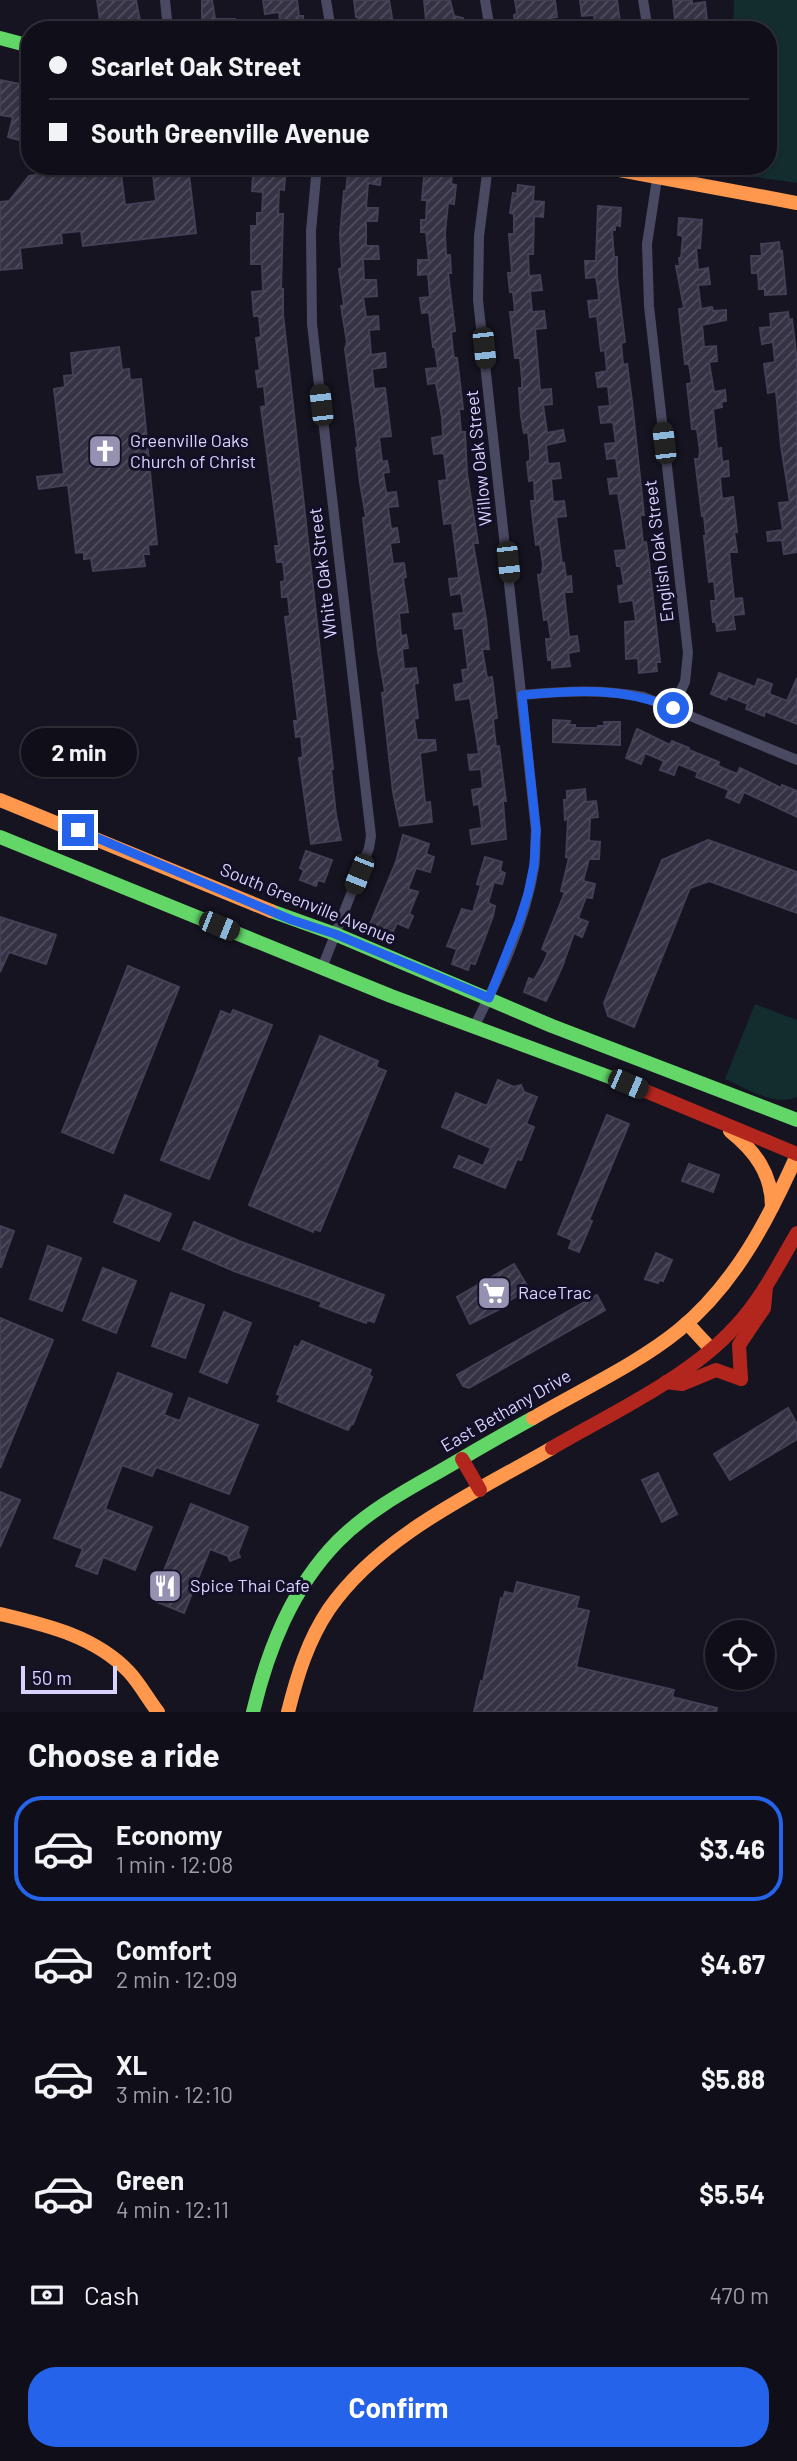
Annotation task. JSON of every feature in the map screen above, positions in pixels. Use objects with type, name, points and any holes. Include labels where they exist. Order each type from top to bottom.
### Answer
[{"type":"main road","points":[[0,38],[21,44]]},
{"type":"main road","points":[[672,175],[797,204]]},
{"type":"main road","name":"South Greenville Avenue","points":[[0,800],[292,920],[335,934],[552,1026],[797,1120]]},
{"type":"main road","points":[[0,838],[322,968],[628,1084],[797,1155]]},
{"type":"main road","points":[[714,1120],[740,1138],[764,1170],[772,1186],[772,1209]]},
{"type":"main road","name":"East Bethany Drive","points":[[253,1712],[265,1661],[276,1636],[308,1577],[330,1551],[363,1520],[390,1500],[645,1353],[687,1323],[729,1279],[772,1209],[797,1155]]},
{"type":"main road","points":[[288,1712],[306,1651],[329,1608],[344,1589],[405,1533],[666,1382],[727,1337],[797,1234]]},
{"type":"main road","points":[[666,1382],[682,1384],[716,1370],[741,1378],[739,1345],[764,1308],[766,1283]]},
{"type":"main road","points":[[687,1323],[711,1349]]},
{"type":"main road","points":[[462,1459],[480,1490]]},
{"type":"main road","points":[[0,1614],[57,1628],[100,1648],[125,1668],[158,1712]]},
{"type":"street","points":[[165,0],[167,21]]},
{"type":"street","points":[[326,0],[330,21]]},
{"type":"street","points":[[485,0],[488,21]]},
{"type":"street","points":[[643,0],[646,21]]},
{"type":"street","name":"White Oak Street","points":[[316,175],[311,241],[312,324],[371,836],[369,848],[322,968]]},
{"type":"street","name":"Willow Oak Street","points":[[474,1027],[489,998],[528,894],[534,865],[536,830],[478,299],[479,236],[487,175]]},
{"type":"street","name":"English Oak Street","points":[[659,175],[648,244],[649,306],[688,653],[685,682],[673,708]]},
{"type":"street","points":[[522,695],[576,690],[644,697],[797,760]]},
{"type":"green space","points":[[734,0],[797,0],[797,183],[742,175],[777,175],[777,21],[733,21]]},
{"type":"green space","points":[[755,1004],[797,1020],[797,1097],[779,1100],[770,1098],[725,1079]]},
{"type":"building","points":[[97,0],[136,0],[140,21],[100,21]]},
{"type":"building","points":[[202,0],[212,0],[215,19],[235,19],[235,21],[202,21]]},
{"type":"building","points":[[263,0],[297,0],[299,16],[303,16],[303,21],[280,21],[279,12],[265,14]]},
{"type":"building","points":[[354,0],[389,0],[392,21],[359,21]]},
{"type":"building","points":[[424,0],[450,0],[454,16],[463,18],[464,21],[426,21]]},
{"type":"building","points":[[515,0],[555,0],[557,17],[551,18],[552,21],[514,21],[514,15],[517,14]]},
{"type":"building","points":[[580,0],[617,0],[620,21],[595,21],[594,15],[582,16]]},
{"type":"building","points":[[673,0],[692,0],[692,4],[705,2],[707,21],[675,21]]},
{"type":"building","points":[[0,80],[21,84],[21,140],[8,137],[13,117],[0,115]]},
{"type":"building","points":[[121,175],[125,205],[156,201],[153,175],[189,175],[196,233],[83,246],[81,231],[61,233],[62,243],[20,248],[22,268],[0,270],[0,202],[9,201],[29,176]]},
{"type":"building","points":[[253,175],[285,175],[284,190],[279,189],[278,214],[283,214],[283,314],[336,815],[341,840],[311,844],[299,758],[303,757],[301,736],[296,737],[294,721],[298,721],[285,617],[290,616],[288,597],[282,597],[281,582],[285,581],[283,562],[277,562],[275,546],[279,546],[261,407],[266,406],[264,386],[258,387],[256,371],[260,370],[256,338],[261,337],[259,316],[254,316],[252,292],[263,291],[262,264],[251,264],[251,226],[257,226],[257,213],[262,213],[263,192],[252,191]]},
{"type":"building","points":[[348,175],[381,175],[380,185],[368,183],[366,208],[378,208],[377,221],[366,221],[366,246],[378,246],[379,259],[363,259],[364,280],[376,280],[377,296],[363,297],[366,317],[378,316],[379,329],[369,330],[371,355],[385,353],[386,367],[372,369],[374,389],[385,388],[391,436],[379,437],[382,462],[387,461],[389,472],[383,473],[386,493],[396,492],[398,506],[388,507],[391,529],[397,528],[399,542],[390,543],[393,564],[404,563],[406,577],[403,578],[408,612],[399,613],[401,636],[406,635],[408,648],[402,649],[404,669],[416,668],[418,683],[414,684],[418,718],[414,719],[417,740],[435,740],[436,750],[420,753],[425,803],[430,802],[432,822],[400,826],[393,792],[382,693],[385,692],[378,651],[363,518],[366,517],[341,306],[344,305],[339,269],[342,268],[340,234]]},
{"type":"building","points":[[424,176],[452,176],[451,184],[456,185],[454,204],[448,203],[445,233],[446,255],[450,255],[451,273],[448,273],[455,331],[451,332],[463,409],[459,409],[461,432],[465,432],[467,474],[478,543],[473,543],[489,649],[482,649],[487,678],[492,677],[497,718],[493,719],[496,747],[499,746],[506,801],[503,801],[506,839],[472,844],[470,830],[482,828],[479,804],[474,805],[472,790],[483,788],[481,769],[470,770],[468,755],[479,754],[470,698],[456,700],[454,685],[464,683],[462,670],[468,669],[463,628],[455,629],[453,614],[464,613],[461,593],[451,595],[449,579],[459,578],[452,523],[444,524],[439,481],[447,480],[444,453],[434,454],[432,438],[443,436],[442,417],[436,383],[428,384],[426,369],[438,368],[429,312],[422,313],[420,298],[430,297],[428,274],[418,275],[418,260],[429,260],[426,232],[421,232],[421,220],[426,220],[427,200],[422,200]]},
{"type":"building","points":[[518,185],[534,187],[533,201],[544,202],[543,217],[534,216],[533,254],[528,254],[529,276],[540,275],[542,290],[530,291],[532,312],[544,311],[546,328],[535,329],[540,390],[551,389],[552,404],[543,405],[547,433],[563,430],[565,441],[546,445],[548,464],[559,463],[561,478],[551,479],[553,502],[564,501],[566,516],[556,517],[562,564],[564,563],[566,577],[571,576],[572,592],[564,592],[569,637],[577,636],[579,651],[568,653],[570,666],[552,668],[552,660],[548,660],[546,639],[551,639],[548,619],[544,620],[538,575],[542,574],[543,565],[540,544],[536,545],[533,521],[531,501],[535,501],[534,480],[529,481],[528,432],[524,433],[521,416],[520,358],[515,358],[510,312],[515,312],[508,273],[512,273],[509,234],[514,234],[514,214],[510,213],[513,193],[517,194]]},
{"type":"building","points":[[598,206],[621,208],[620,226],[615,225],[615,230],[612,230],[625,342],[621,343],[623,365],[627,364],[632,401],[644,515],[640,515],[643,543],[646,542],[649,562],[660,662],[656,662],[657,671],[639,673],[638,658],[626,659],[625,622],[636,621],[633,600],[620,602],[618,586],[624,585],[615,551],[627,550],[618,493],[610,494],[608,479],[619,478],[616,458],[607,459],[605,444],[616,443],[613,422],[601,423],[599,407],[610,406],[608,386],[598,387],[596,373],[607,371],[605,350],[601,351],[597,316],[590,317],[588,301],[599,300],[596,277],[586,278],[585,261],[596,261]]},
{"type":"building","points":[[679,218],[702,220],[700,248],[696,248],[698,270],[708,268],[710,284],[698,285],[701,309],[712,307],[713,311],[726,310],[726,320],[702,325],[704,347],[716,346],[717,361],[709,362],[714,392],[725,390],[726,401],[721,402],[722,407],[713,409],[717,449],[721,448],[722,462],[728,461],[729,476],[720,477],[722,499],[733,497],[737,532],[734,532],[737,552],[729,552],[734,599],[742,598],[744,614],[733,615],[735,629],[717,631],[716,622],[713,622],[711,601],[716,601],[714,581],[709,582],[704,516],[695,459],[699,459],[700,451],[697,429],[692,429],[687,384],[692,383],[689,364],[685,364],[679,309],[684,308],[676,266],[680,266],[683,236],[678,235]]},
{"type":"building","points":[[779,242],[786,294],[765,295],[765,289],[759,289],[758,273],[752,273],[751,256],[762,256],[761,244]]},
{"type":"building","points":[[788,312],[789,320],[792,319],[797,361],[797,552],[784,554],[782,540],[768,541],[767,532],[783,530],[779,503],[790,502],[776,391],[768,393],[764,364],[775,362],[773,342],[762,344],[760,328],[771,327],[770,314]]},
{"type":"building","name":"Greenville Oaks Church of Christ","points":[[119,347],[122,370],[129,369],[130,380],[141,379],[157,544],[148,545],[149,554],[143,554],[145,566],[93,571],[91,558],[84,559],[84,552],[76,553],[68,485],[39,489],[37,477],[64,474],[54,389],[65,387],[64,376],[73,375],[71,353]]},
{"type":"building","points":[[719,673],[755,687],[758,679],[772,684],[769,694],[787,701],[797,678],[797,724],[765,711],[764,716],[746,709],[748,704],[728,696],[726,700],[711,694]]},
{"type":"building","points":[[553,720],[570,721],[569,725],[575,725],[575,728],[598,728],[605,726],[604,722],[620,722],[620,745],[553,742]]},
{"type":"building","points":[[637,729],[670,745],[672,741],[689,748],[737,774],[740,768],[781,788],[782,785],[797,791],[797,817],[744,792],[739,803],[726,797],[729,790],[696,777],[698,772],[678,764],[674,775],[660,770],[664,761],[645,753],[641,764],[626,758]]},
{"type":"building","points":[[585,789],[586,802],[596,801],[598,817],[590,818],[589,841],[600,842],[599,859],[589,859],[583,881],[595,884],[592,898],[586,897],[578,918],[588,922],[582,937],[574,933],[546,1001],[524,992],[529,978],[534,980],[544,962],[548,952],[542,949],[565,892],[561,891],[569,858],[566,857],[568,819],[565,820],[564,800],[567,800],[567,791]]},
{"type":"building","points":[[403,835],[429,844],[426,854],[434,857],[430,872],[416,868],[408,889],[418,892],[409,914],[413,916],[408,928],[397,923],[390,938],[368,929],[396,862]]},
{"type":"building","points":[[708,840],[797,872],[797,913],[709,881],[690,888],[634,1027],[608,1016],[604,1003],[662,860]]},
{"type":"building","points":[[306,851],[332,860],[324,882],[318,880],[316,886],[300,880],[304,870],[300,868]]},
{"type":"building","points":[[485,857],[502,862],[500,871],[505,873],[502,884],[494,882],[488,903],[495,906],[493,916],[475,964],[470,963],[468,970],[452,964],[457,949],[447,946],[462,909],[473,912]]},
{"type":"building","points":[[0,917],[56,935],[46,964],[9,952],[0,972]]},
{"type":"building","points":[[128,966],[179,987],[113,1153],[62,1132]]},
{"type":"building","points":[[233,1010],[272,1025],[209,1179],[161,1160],[221,1011],[231,1015]]},
{"type":"building","points":[[320,1036],[378,1061],[376,1067],[386,1071],[320,1231],[314,1229],[313,1232],[249,1205]]},
{"type":"building","points":[[498,1080],[514,1087],[521,1085],[524,1092],[537,1097],[526,1124],[534,1127],[521,1160],[517,1159],[505,1188],[454,1167],[459,1156],[483,1166],[491,1148],[442,1127],[456,1093],[487,1106]]},
{"type":"building","points":[[607,1115],[629,1124],[589,1220],[592,1221],[579,1252],[569,1248],[572,1240],[558,1234]]},
{"type":"building","points":[[689,1164],[719,1175],[713,1192],[682,1181]]},
{"type":"building","points":[[125,1195],[171,1214],[159,1241],[114,1222]]},
{"type":"building","points":[[194,1222],[384,1295],[374,1322],[367,1320],[366,1323],[320,1306],[322,1302],[234,1271],[183,1249]]},
{"type":"building","points":[[0,1226],[14,1231],[1,1267],[0,1267]]},
{"type":"building","points":[[48,1246],[81,1258],[62,1311],[30,1299]]},
{"type":"building","points":[[656,1253],[672,1260],[663,1281],[659,1280],[658,1283],[645,1279]]},
{"type":"building","name":"RaceTrac","points":[[514,1264],[529,1289],[505,1303],[506,1306],[470,1324],[457,1297]]},
{"type":"building","points":[[103,1268],[136,1281],[116,1333],[83,1320]]},
{"type":"building","points":[[171,1293],[204,1305],[185,1358],[152,1346]]},
{"type":"building","name":"RaceTrac","points":[[597,1295],[605,1310],[469,1388],[463,1386],[457,1375]]},
{"type":"building","points":[[224,1312],[251,1323],[227,1383],[200,1372]]},
{"type":"building","points":[[0,1318],[53,1340],[0,1468]]},
{"type":"building","points":[[302,1341],[371,1370],[369,1375],[372,1377],[348,1430],[278,1401],[281,1395],[277,1394],[295,1346],[298,1348]]},
{"type":"building","points":[[118,1373],[172,1394],[164,1415],[180,1421],[189,1398],[258,1425],[229,1494],[156,1467],[152,1476],[122,1465],[105,1509],[152,1527],[135,1570],[103,1557],[97,1574],[76,1566],[83,1549],[54,1538]]},
{"type":"building","points":[[788,1408],[797,1424],[797,1439],[730,1480],[714,1454]]},
{"type":"building","points":[[658,1473],[677,1514],[662,1522],[642,1480]]},
{"type":"building","points":[[0,1492],[20,1500],[0,1547]]},
{"type":"building","points":[[191,1504],[248,1527],[238,1553],[240,1557],[230,1561],[228,1556],[210,1549],[184,1613],[152,1600]]},
{"type":"building","points":[[517,1582],[579,1597],[576,1608],[589,1611],[576,1667],[674,1690],[672,1697],[717,1708],[716,1712],[474,1712],[501,1598],[503,1599],[505,1592],[514,1594]]},
{"type":"traffic: fast","points":[[0,38],[21,44]]},
{"type":"traffic: fast","points":[[0,837],[391,996],[631,1085]]},
{"type":"traffic: fast","points":[[271,911],[335,934],[552,1026],[797,1120]]},
{"type":"traffic: fast","points":[[253,1712],[266,1665],[284,1620],[307,1579],[338,1541],[360,1521],[397,1496],[533,1418]]},
{"type":"traffic: slow","points":[[646,175],[797,203]]},
{"type":"traffic: slow","points":[[0,800],[271,911]]},
{"type":"traffic: slow","points":[[730,1131],[760,1164],[769,1184],[772,1207]]},
{"type":"traffic: slow","points":[[533,1418],[646,1354],[699,1312],[748,1250],[797,1155]]},
{"type":"traffic: slow","points":[[687,1323],[711,1349]]},
{"type":"traffic: slow","points":[[288,1712],[299,1672],[315,1633],[329,1609],[350,1583],[375,1559],[431,1517],[552,1448]]},
{"type":"traffic: slow","points":[[0,1614],[52,1628],[101,1649],[129,1672],[158,1712]]},
{"type":"traffic: jam","points":[[631,1085],[797,1154]]},
{"type":"traffic: jam","points":[[552,1448],[648,1394],[717,1345],[753,1305],[797,1233]]},
{"type":"traffic: jam","points":[[741,1379],[739,1345],[764,1308],[766,1287]]},
{"type":"traffic: jam","points":[[666,1382],[682,1384],[716,1370],[741,1379]]},
{"type":"traffic: jam","points":[[462,1459],[480,1490]]},
{"type":"place","name":"Greenville Oaks Church of Christ","points":[[105,451]]},
{"type":"place","name":"RaceTrac","points":[[494,1293]]},
{"type":"place","name":"Spice Thai Cafe","points":[[165,1586]]},
{"type":"route","points":[[78,830],[292,920],[335,934],[489,998],[519,922],[534,865],[536,830],[522,695],[576,690],[622,693],[644,697],[673,708]]}]
